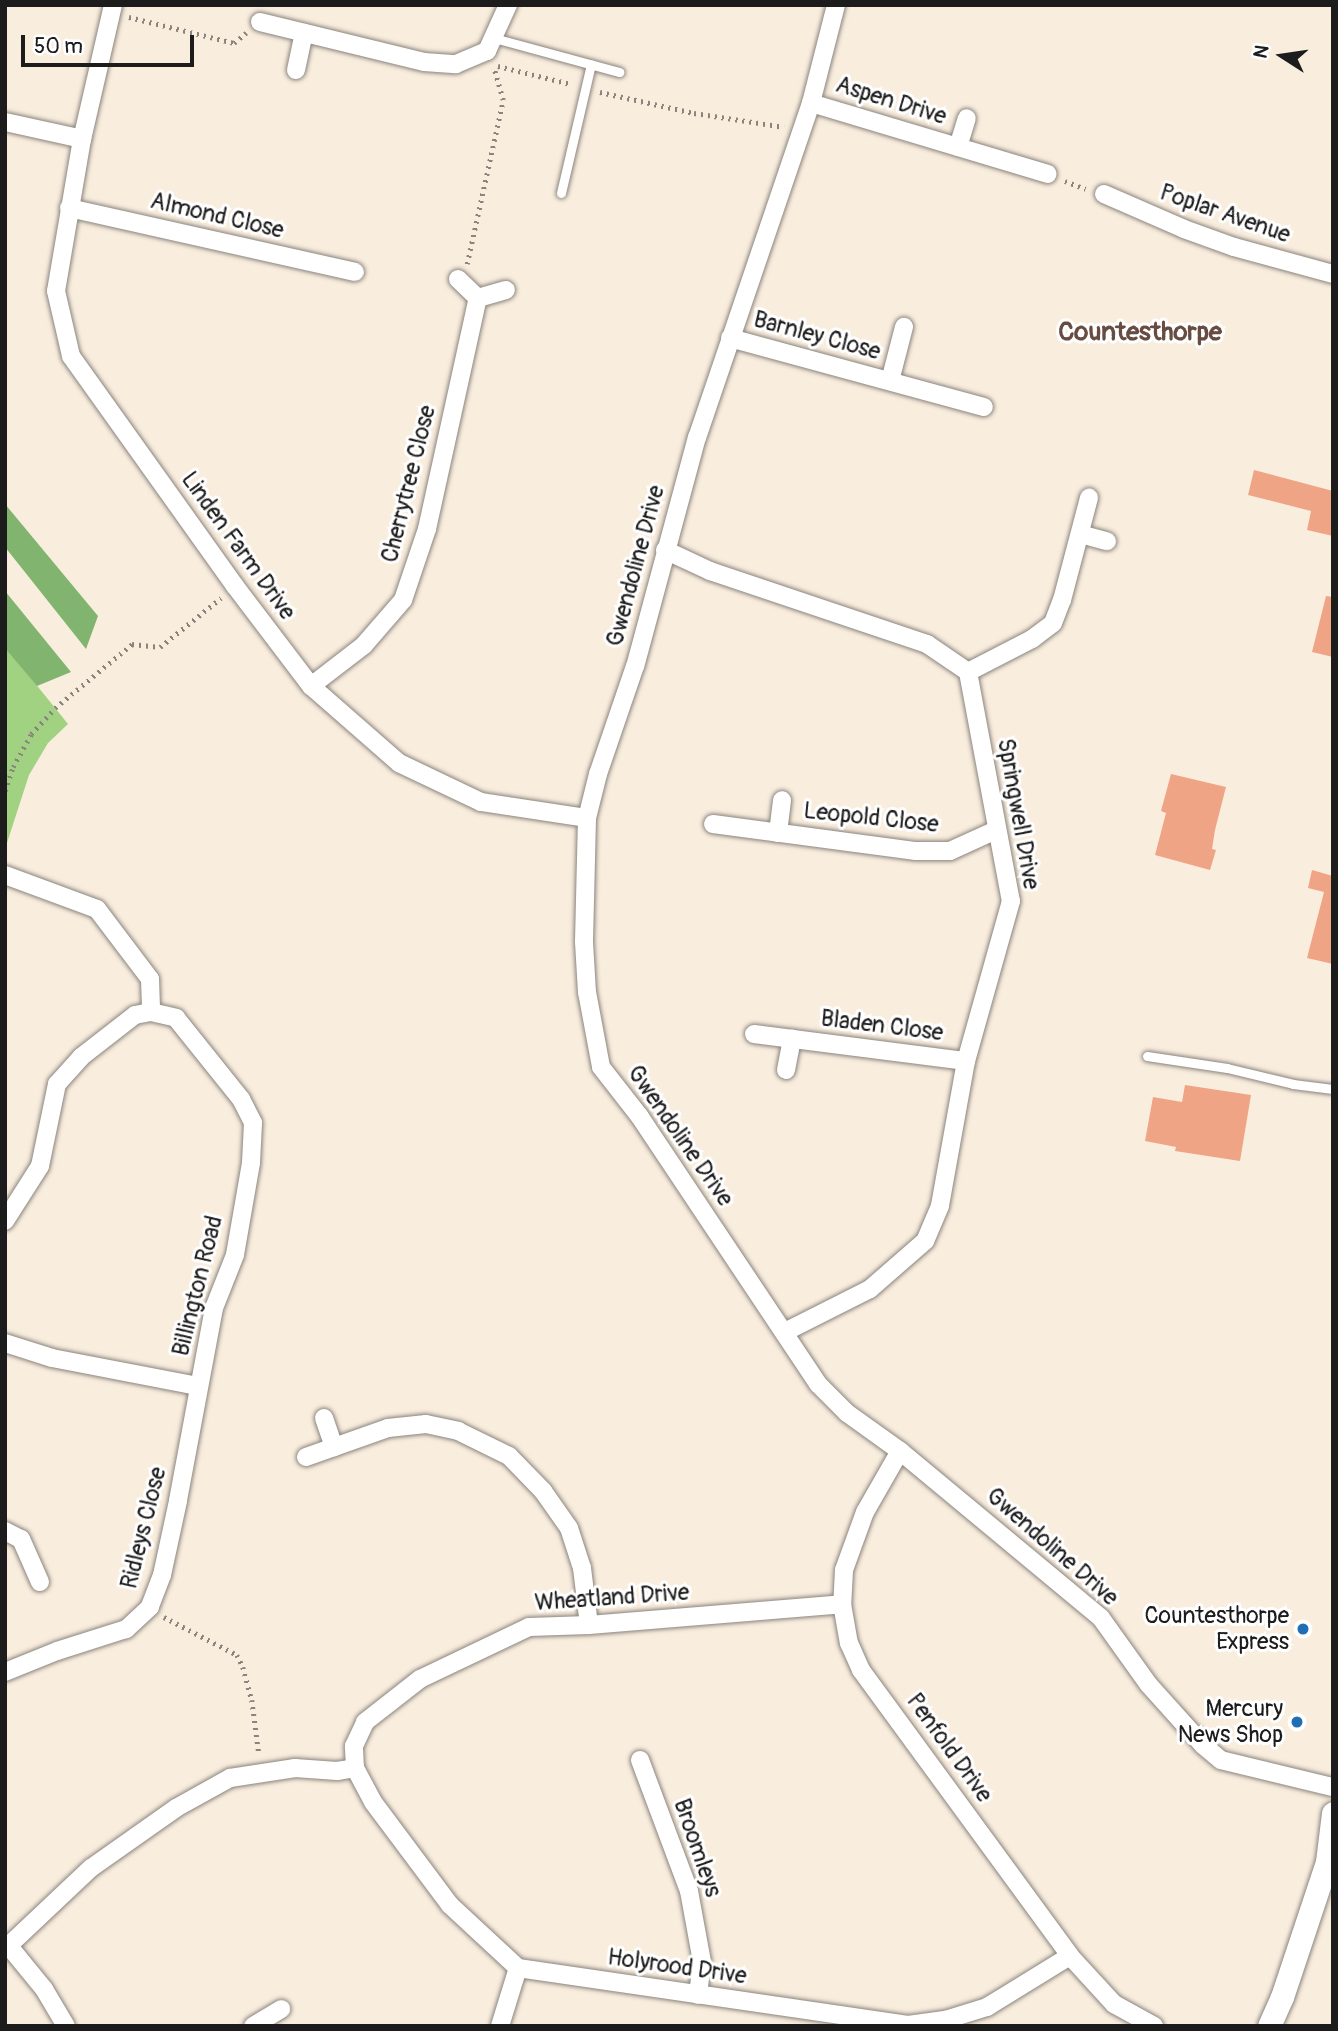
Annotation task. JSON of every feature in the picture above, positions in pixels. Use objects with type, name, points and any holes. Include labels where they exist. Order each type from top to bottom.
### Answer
[{"type":"street","points":[[260,22],[424,62],[456,65],[491,51],[508,5]]},
{"type":"street","name":"Gwendoline Drive","points":[[836,5],[811,103],[697,436],[635,666],[598,774],[587,818],[584,942],[587,992],[601,1068],[640,1117],[818,1384],[847,1412],[900,1451],[1101,1618],[1149,1685],[1203,1745],[1221,1760],[1333,1787]]},
{"type":"street","name":"Linden Farm Drive","points":[[112,9],[82,139],[56,290],[71,356],[235,586],[311,686],[399,763],[481,802],[587,818]]},
{"type":"street","points":[[296,70],[304,33]]},
{"type":"street","name":"Aspen Drive","points":[[811,103],[1048,174]]},
{"type":"street","name":"Aspen Drive","points":[[958,147],[967,118]]},
{"type":"street","points":[[5,122],[82,139]]},
{"type":"street","name":"Poplar Avenue","points":[[1104,194],[1234,247],[1333,274]]},
{"type":"street","name":"Almond Close","points":[[69,208],[355,272]]},
{"type":"street","points":[[458,279],[478,298],[506,290]]},
{"type":"street","name":"Cherrytree Close","points":[[311,686],[364,645],[403,600],[427,529],[478,298]]},
{"type":"street","name":"Barnley Close","points":[[890,382],[904,327]]},
{"type":"street","name":"Barnley Close","points":[[730,338],[984,407]]},
{"type":"street","points":[[665,550],[710,571],[927,645],[968,672],[1032,639],[1053,623],[1089,498]]},
{"type":"street","points":[[1080,534],[1107,541]]},
{"type":"street","name":"Springwell Drive","points":[[785,1332],[870,1289],[925,1241],[940,1206],[966,1061],[1011,901],[968,672]]},
{"type":"street","name":"Leopold Close","points":[[778,833],[782,800]]},
{"type":"street","name":"Leopold Close","points":[[713,824],[916,851],[950,851],[996,830]]},
{"type":"street","points":[[5,875],[97,909],[150,979],[151,1012],[135,1015],[113,1031],[81,1056],[57,1084],[40,1166],[5,1221]]},
{"type":"street","name":"Billington Road","points":[[151,1012],[176,1018],[241,1099],[253,1123],[251,1163],[235,1255],[214,1308],[198,1385]]},
{"type":"street","name":"Bladen Close","points":[[754,1034],[966,1061]]},
{"type":"street","name":"Bladen Close","points":[[786,1070],[792,1039]]},
{"type":"street","points":[[5,1343],[52,1358],[198,1385]]},
{"type":"street","name":"Ridleys Close","points":[[5,1672],[57,1651],[126,1629],[150,1607],[162,1575],[198,1385]]},
{"type":"street","points":[[324,1418],[334,1447]]},
{"type":"street","points":[[306,1457],[388,1428],[426,1424],[458,1431],[509,1456],[543,1491],[569,1528],[582,1568],[589,1625]]},
{"type":"street","name":"Penfold Drive","points":[[900,1451],[865,1512],[844,1570],[842,1604],[849,1643],[860,1670],[1070,1956],[1114,2004],[1154,2026]]},
{"type":"street","points":[[5,1531],[21,1539],[40,1583]]},
{"type":"street","name":"Wheatland Drive","points":[[355,1768],[354,1746],[365,1722],[420,1679],[529,1628],[842,1604]]},
{"type":"street","name":"Broomleys","points":[[640,1759],[690,1891],[702,1962],[698,1995]]},
{"type":"street","points":[[66,2026],[44,1989],[7,1947],[91,1868],[176,1808],[230,1778],[262,1772],[355,1768],[373,1802],[450,1905],[518,1968],[500,2026]]},
{"type":"street","points":[[1269,2026],[1330,1863],[1333,1813]]},
{"type":"street","name":"Holyrood Drive","points":[[518,1968],[908,2025],[945,2021],[987,2007],[1070,1956]]},
{"type":"street","points":[[253,2026],[281,2009]]},
{"type":"lane","points":[[491,51],[592,64],[619,72]]},
{"type":"lane","points":[[561,193],[592,64]]},
{"type":"lane","points":[[1147,1056],[1227,1068],[1293,1084],[1333,1089]]},
{"type":"path","points":[[112,9],[234,43],[260,22]]},
{"type":"path","points":[[491,51],[586,88],[694,113],[802,130]]},
{"type":"path","points":[[458,279],[466,269],[503,100],[491,51]]},
{"type":"path","points":[[1048,174],[1104,194]]},
{"type":"path","points":[[5,791],[13,766],[31,734],[55,708],[132,644],[160,647],[235,586]]},
{"type":"path","points":[[150,1607],[237,1656],[243,1667],[252,1700],[262,1772]]},
{"type":"green space","points":[[5,504],[98,616],[86,649],[5,547]]},
{"type":"green space","points":[[5,591],[71,672],[37,686],[5,648]]},
{"type":"green space","points":[[5,646],[68,724],[48,743],[29,775],[5,849]]},
{"type":"building","points":[[1254,470],[1333,491],[1333,536],[1307,530],[1311,511],[1248,495]]},
{"type":"building","points":[[1326,596],[1333,597],[1333,657],[1312,652]]},
{"type":"building","points":[[1171,774],[1226,787],[1215,830],[1212,849],[1216,850],[1210,870],[1155,855],[1166,813],[1161,811]]},
{"type":"building","points":[[1312,870],[1333,876],[1333,964],[1307,958],[1324,892],[1308,888]]},
{"type":"building","points":[[1185,1085],[1251,1095],[1240,1161],[1175,1151],[1176,1147],[1145,1141],[1153,1097],[1182,1102]]},
{"type":"place","name":"Countesthorpe Express","points":[[1303,1629]]},
{"type":"place","name":"Mercury News Shop","points":[[1297,1722]]},
{"type":"district","name":"Countesthorpe","points":[[1140,333]]}]
